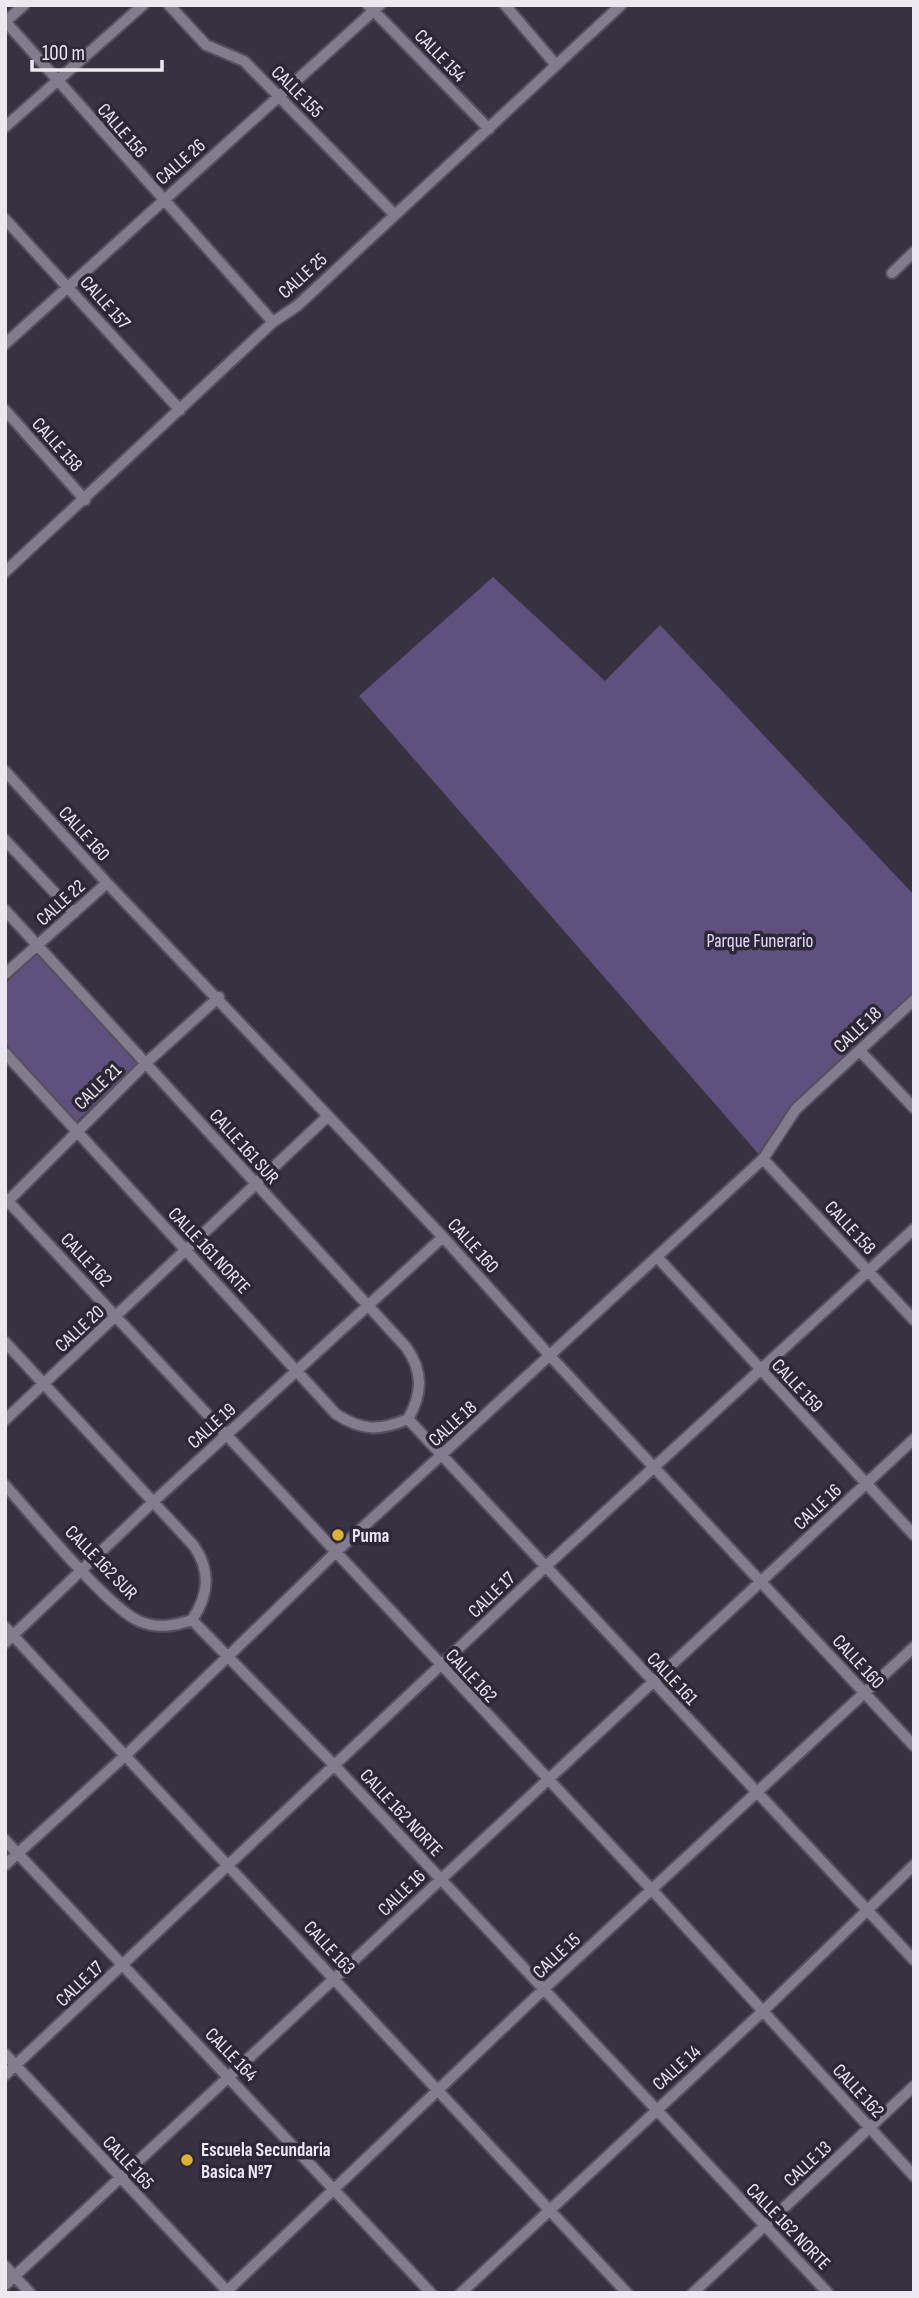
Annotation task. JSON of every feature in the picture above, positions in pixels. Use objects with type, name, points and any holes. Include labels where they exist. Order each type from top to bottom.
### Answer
[{"type":"street","points":[[5,22],[24,5]]},
{"type":"street","points":[[5,127],[142,5]]},
{"type":"street","name":"CALLE 155","points":[[169,5],[206,45],[244,61],[393,214]]},
{"type":"street","points":[[505,5],[556,65]]},
{"type":"street","name":"CALLE 25","points":[[5,572],[273,322],[297,306],[621,5]]},
{"type":"street","name":"CALLE 26","points":[[5,344],[279,97],[374,7]]},
{"type":"street","name":"CALLE 154","points":[[374,7],[489,129]]},
{"type":"street","name":"CALLE 156","points":[[5,22],[162,201],[273,322]]},
{"type":"street","name":"CALLE 157","points":[[5,219],[180,410]]},
{"type":"street","points":[[892,273],[914,252]]},
{"type":"street","name":"CALLE 158","points":[[5,410],[85,500]]},
{"type":"street","name":"CALLE 160","points":[[5,771],[107,883],[219,997],[443,1237],[551,1357],[914,1746]]},
{"type":"street","points":[[5,839],[74,913]]},
{"type":"street","name":"CALLE 22","points":[[5,974],[107,883]]},
{"type":"street","name":"CALLE 161 SUR","points":[[5,909],[367,1304],[416,1362],[421,1375],[418,1396],[408,1419]]},
{"type":"street","name":"CALLE 21","points":[[6,1201],[146,1063],[219,997]]},
{"type":"street","name":"CALLE 18","points":[[5,1865],[127,1754],[337,1551],[551,1357],[763,1159],[796,1109],[914,1000]]},
{"type":"street","points":[[860,1051],[914,1108]]},
{"type":"street","name":"CALLE 161 NORTE","points":[[5,1053],[336,1414],[366,1429],[381,1429],[408,1419]]},
{"type":"street","name":"CALLE 20","points":[[5,1420],[328,1116]]},
{"type":"street","name":"CALLE 158","points":[[763,1159],[914,1320]]},
{"type":"street","name":"CALLE 162","points":[[6,1201],[337,1551],[440,1667],[652,1890],[914,2176]]},
{"type":"street","name":"CALLE 17","points":[[5,2075],[545,1567],[914,1229]]},
{"type":"street","name":"CALLE 19","points":[[8,1635],[83,1570],[225,1435],[443,1237]]},
{"type":"street","name":"CALLE 159","points":[[658,1258],[914,1535]]},
{"type":"street","points":[[5,1342],[46,1383],[202,1558],[207,1575],[206,1590],[201,1608],[192,1620]]},
{"type":"street","name":"CALLE 161","points":[[408,1419],[914,1960]]},
{"type":"street","name":"CALLE 16","points":[[5,2285],[914,1439]]},
{"type":"street","name":"CALLE 162 SUR","points":[[5,1485],[122,1611],[137,1620],[164,1627],[192,1620]]},
{"type":"street","name":"CALLE 162 NORTE","points":[[192,1620],[334,1765],[545,1988],[654,2110],[828,2293]]},
{"type":"street","name":"CALLE 163","points":[[8,1635],[127,1754],[227,1865],[628,2293]]},
{"type":"street","name":"CALLE 15","points":[[227,2292],[545,1988],[914,1647]]},
{"type":"street","name":"CALLE 164","points":[[5,1840],[122,1967],[231,2077],[334,2192],[431,2293]]},
{"type":"street","name":"CALLE 14","points":[[461,2293],[914,1866]]},
{"type":"street","name":"CALLE 165","points":[[5,2054],[227,2292]]},
{"type":"street","name":"CALLE 13","points":[[693,2293],[914,2086]]},
{"type":"street","points":[[5,2266],[30,2293]]},
{"type":"green space","name":"Parque Funerario","points":[[493,577],[605,681],[660,625],[914,895],[914,997],[796,1102],[763,1159],[359,696]]},
{"type":"green space","points":[[37,953],[138,1064],[76,1122],[5,1043],[5,984]]},
{"type":"place","name":"Puma","points":[[338,1535]]},
{"type":"place","name":"Escuela Secundaria Basica Nº7","points":[[187,2160]]}]
